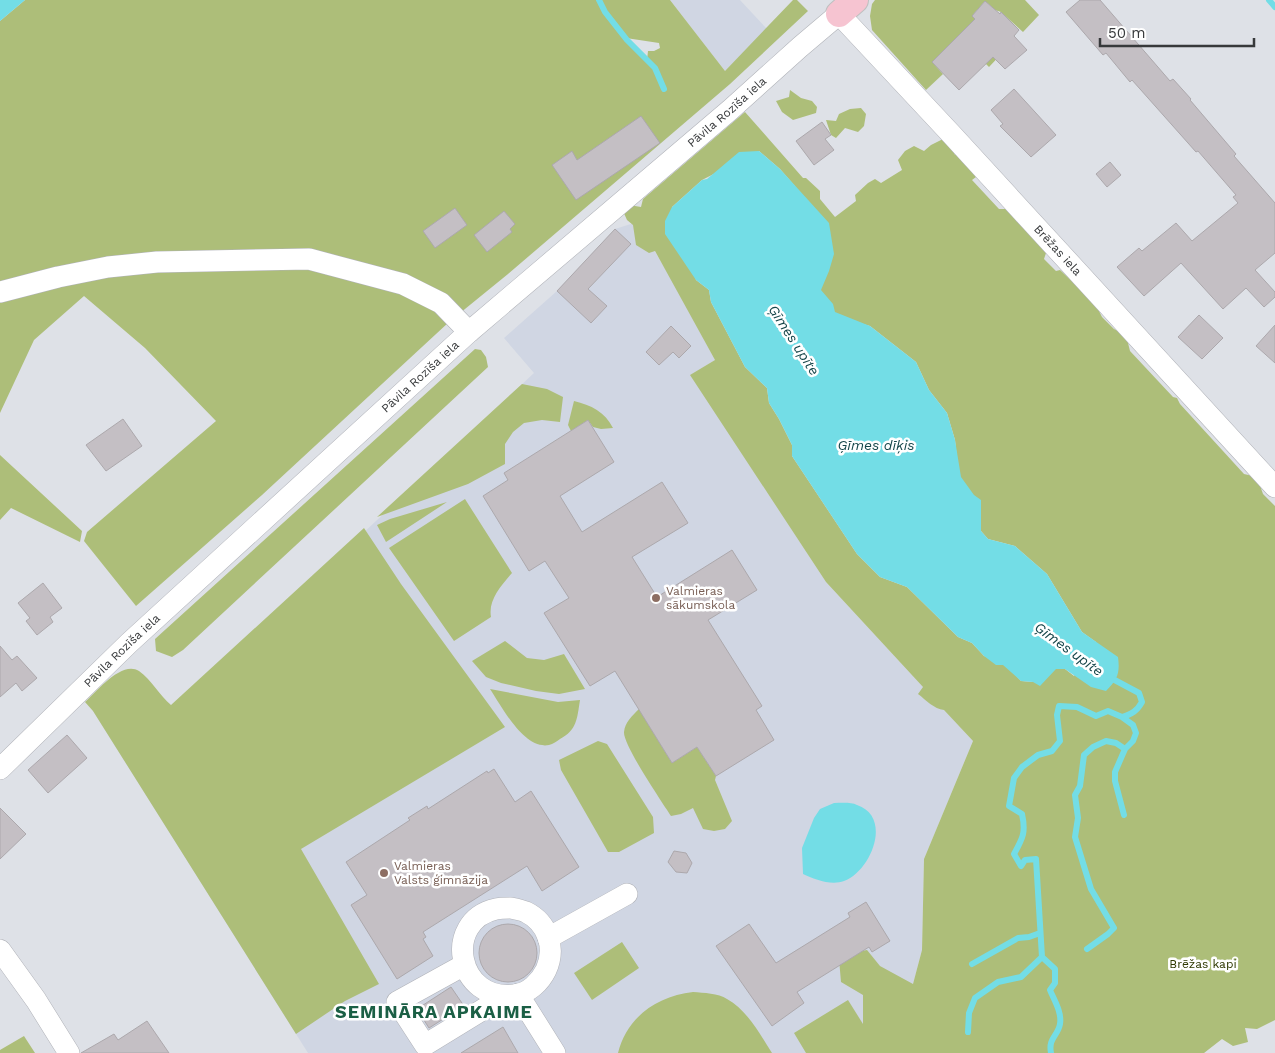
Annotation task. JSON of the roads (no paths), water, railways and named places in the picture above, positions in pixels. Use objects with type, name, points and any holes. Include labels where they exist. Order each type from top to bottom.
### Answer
[{"type":"street","name":"Pāvila Rozīša iela","points":[[0,769],[129,643],[469,332],[708,129],[847,7]]},
{"type":"street","name":"Brēžas iela","points":[[847,7],[953,136],[1275,487]]},
{"type":"street","points":[[0,292],[58,277],[108,267],[157,262],[309,260],[402,284],[441,303],[469,332]]},
{"type":"street","points":[[548,938],[627,894]]},
{"type":"street","points":[[464,965],[397,1002],[418,1049],[512,995],[532,988],[542,977],[549,963],[552,946],[538,921],[525,912],[511,908],[496,909],[482,915],[471,925],[464,937],[462,951],[464,965],[470,977],[479,987],[491,994],[512,995]]},
{"type":"street","points":[[0,950],[36,1000],[69,1053]]},
{"type":"street","points":[[512,995],[556,1053]]},
{"type":"water","points":[[0,0],[25,0],[0,21]]},
{"type":"water","name":"Ģīmes dīķis","points":[[759,151],[780,169],[829,223],[834,254],[821,290],[833,304],[835,312],[870,326],[916,362],[929,390],[947,413],[955,440],[961,477],[974,495],[981,500],[981,531],[988,539],[1015,546],[1047,574],[1082,632],[1118,657],[1119,667],[1117,676],[1106,691],[1091,687],[1065,669],[1056,669],[1040,686],[1033,682],[1021,681],[1003,665],[996,665],[984,656],[972,643],[958,637],[907,587],[880,577],[857,554],[792,456],[792,445],[769,403],[767,388],[745,367],[711,302],[709,290],[696,280],[665,234],[665,221],[672,207],[702,180],[707,179],[739,152]]},
{"type":"water","points":[[834,803],[855,804],[868,811],[874,821],[876,832],[874,844],[862,867],[844,881],[834,883],[817,880],[803,874],[802,848],[814,818],[820,809]]},
{"type":"waterway","name":"Ģīmes upīte","points":[[599,0],[605,12],[627,40],[655,68],[664,89]]},
{"type":"waterway","points":[[1269,0],[1275,7]]},
{"type":"waterway","name":"Ģīmes upīte","points":[[1051,1053],[1052,1040],[1060,1024],[1060,1015],[1050,990],[1055,983],[1055,969],[1042,957],[1036,859],[1025,860],[1021,866],[1014,854],[1020,844],[1024,826],[1022,814],[1009,806],[1014,778],[1022,767],[1038,755],[1052,751],[1060,741],[1057,715],[1059,706],[1077,707],[1096,716],[1108,711],[1122,717],[1138,708],[1142,702],[1139,693],[1109,677]]},
{"type":"waterway","points":[[1087,949],[1114,928],[1091,889],[1075,837],[1078,818],[1075,795],[1080,786],[1084,755],[1093,747],[1106,741],[1116,743],[1125,749],[1133,741],[1136,733],[1133,725],[1122,717]]},
{"type":"waterway","points":[[1124,815],[1115,781],[1115,772],[1125,749]]},
{"type":"waterway","points":[[972,964],[1018,938],[1040,933]]},
{"type":"waterway","points":[[968,1032],[969,1013],[975,998],[998,982],[1021,977],[1042,957]]},
{"type":"place","name":"Valmieras sākumskola","points":[[656,598]]},
{"type":"place","name":"Valmieras Valsts ģimnāzija","points":[[384,873]]},
{"type":"district","name":"SEMINĀRA APKAIME","points":[[434,1011]]},
{"type":"park label","name":"Brēžas kapi","points":[[1203,964]]}]
